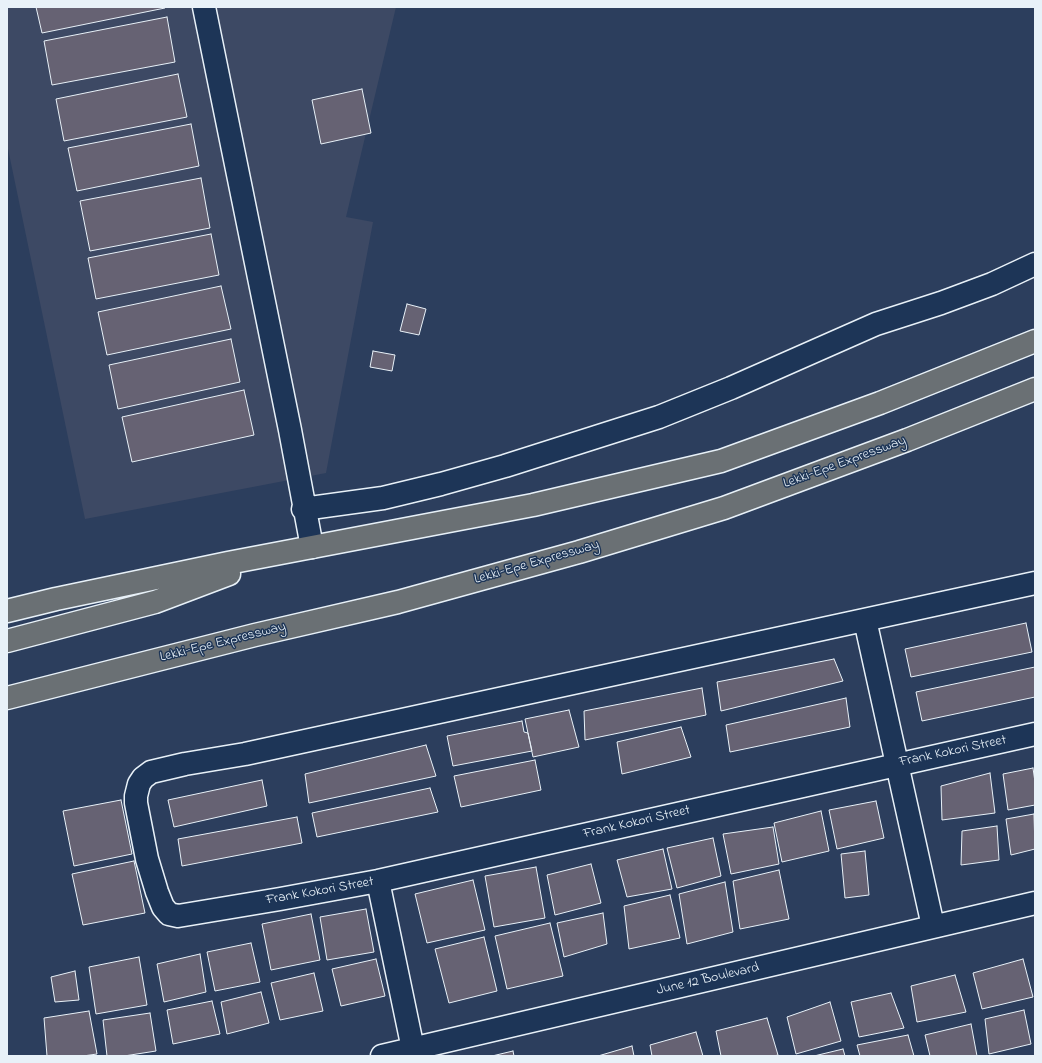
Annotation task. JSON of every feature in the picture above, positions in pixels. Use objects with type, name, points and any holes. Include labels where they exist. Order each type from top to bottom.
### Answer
[{"type":"highway","points":[[7,611],[56,599],[286,552],[532,505],[721,461],[880,403],[1035,341]]},
{"type":"highway","name":"Lekki-Epe Expressway","points":[[16,696],[255,635],[398,602],[579,552],[731,505],[907,440],[1035,389]]},
{"type":"highway","points":[[7,641],[155,602],[286,552]]},
{"type":"highway","points":[[7,707],[16,696]]},
{"type":"street","points":[[204,7],[290,430],[312,547]]},
{"type":"street","points":[[304,509],[383,498],[441,484],[543,455],[659,417],[752,379],[876,324],[942,303],[992,284],[1035,264]]},
{"type":"street","name":"Frank Kokori Street","points":[[1035,583],[253,752],[185,764],[151,772],[143,778],[137,789],[136,803],[147,859],[162,907],[169,914],[178,916],[378,881],[1035,734]]},
{"type":"street","points":[[865,620],[933,926]]},
{"type":"street","points":[[378,881],[414,1049]]},
{"type":"street","name":"June 12 Boulevard","points":[[382,1056],[1035,903]]},
{"type":"shaded area","points":[[7,7],[396,7],[346,217],[373,222],[326,473],[85,519],[7,144]]},
{"type":"building","points":[[36,7],[165,7],[165,8],[42,33]]},
{"type":"building","points":[[167,17],[175,62],[52,85],[44,41]]},
{"type":"building","points":[[178,74],[187,117],[64,141],[56,99]]},
{"type":"building","points":[[362,89],[371,133],[321,144],[312,100]]},
{"type":"building","points":[[191,124],[199,166],[77,191],[68,148]]},
{"type":"building","points":[[201,178],[210,228],[90,251],[80,201]]},
{"type":"building","points":[[211,234],[219,275],[96,299],[88,258]]},
{"type":"building","points":[[221,286],[231,329],[107,355],[98,312]]},
{"type":"building","points":[[407,304],[426,309],[419,335],[400,331]]},
{"type":"building","points":[[231,339],[240,382],[118,409],[109,365]]},
{"type":"building","points":[[373,351],[395,355],[392,371],[370,367]]},
{"type":"building","points":[[244,390],[254,435],[132,462],[122,417]]},
{"type":"building","points":[[1026,623],[1032,652],[911,677],[905,649]]},
{"type":"building","points":[[834,659],[843,681],[721,711],[717,682]]},
{"type":"building","points":[[1035,667],[1035,697],[922,721],[916,692]]},
{"type":"building","points":[[702,688],[706,715],[585,740],[584,711]]},
{"type":"building","points":[[846,698],[850,727],[730,752],[726,725]]},
{"type":"building","points":[[569,710],[579,747],[533,757],[525,719]]},
{"type":"building","points":[[522,721],[524,732],[528,733],[532,751],[453,766],[447,736]]},
{"type":"building","points":[[681,727],[691,757],[622,774],[617,742]]},
{"type":"building","points":[[426,745],[436,776],[309,803],[305,774]]},
{"type":"building","points":[[535,760],[541,790],[461,807],[454,776]]},
{"type":"building","points":[[1033,768],[1035,782],[1035,805],[1008,810],[1003,774]]},
{"type":"building","points":[[990,773],[995,813],[942,820],[941,786]]},
{"type":"building","points":[[262,780],[267,806],[174,827],[168,800]]},
{"type":"building","points":[[430,788],[438,812],[317,837],[312,813]]},
{"type":"building","points":[[121,800],[132,854],[74,866],[63,811]]},
{"type":"building","points":[[876,801],[884,838],[837,849],[829,810]]},
{"type":"building","points":[[821,811],[829,851],[782,862],[774,823]]},
{"type":"building","points":[[1034,814],[1035,849],[1011,855],[1006,819]]},
{"type":"building","points":[[297,817],[302,843],[182,866],[178,839]]},
{"type":"building","points":[[997,826],[999,860],[961,865],[962,831]]},
{"type":"building","points":[[773,827],[779,864],[731,874],[723,834]]},
{"type":"building","points":[[713,838],[721,876],[677,888],[667,848]]},
{"type":"building","points":[[663,849],[672,889],[627,897],[617,860]]},
{"type":"building","points":[[865,851],[869,895],[845,898],[841,854]]},
{"type":"building","points":[[134,861],[145,913],[83,925],[72,874]]},
{"type":"building","points":[[591,864],[601,903],[555,915],[547,875]]},
{"type":"building","points":[[536,867],[545,918],[494,927],[485,876]]},
{"type":"building","points":[[779,870],[789,919],[740,929],[733,881]]},
{"type":"building","points":[[473,880],[485,930],[427,943],[415,894]]},
{"type":"building","points":[[725,882],[733,932],[687,944],[679,894]]},
{"type":"building","points":[[670,895],[680,938],[629,949],[624,906]]},
{"type":"building","points":[[366,909],[374,952],[327,960],[320,917]]},
{"type":"building","points":[[603,913],[607,944],[564,957],[557,923]]},
{"type":"building","points":[[311,914],[320,960],[271,970],[262,924]]},
{"type":"building","points":[[550,923],[563,976],[507,989],[495,936]]},
{"type":"building","points":[[484,937],[497,991],[449,1003],[435,949]]},
{"type":"building","points":[[251,943],[260,982],[215,991],[207,952]]},
{"type":"building","points":[[200,954],[206,992],[164,1002],[157,964]]},
{"type":"building","points":[[139,957],[147,1005],[96,1014],[89,967]]},
{"type":"building","points":[[376,959],[385,996],[341,1006],[332,969]]},
{"type":"building","points":[[1023,959],[1033,997],[982,1009],[973,973]]},
{"type":"building","points":[[75,971],[79,1000],[55,1002],[51,977]]},
{"type":"building","points":[[314,973],[323,1011],[280,1020],[271,983]]},
{"type":"building","points":[[955,975],[966,1012],[917,1022],[911,986]]},
{"type":"building","points":[[261,992],[269,1023],[227,1034],[221,1002]]},
{"type":"building","points":[[891,993],[904,1028],[859,1037],[851,1002]]},
{"type":"building","points":[[212,1001],[220,1034],[173,1044],[167,1010]]},
{"type":"building","points":[[830,1002],[841,1041],[796,1054],[787,1017]]},
{"type":"building","points":[[1024,1010],[1031,1044],[989,1054],[985,1019]]},
{"type":"building","points":[[89,1011],[97,1054],[83,1056],[47,1056],[44,1018]]},
{"type":"building","points":[[150,1013],[156,1051],[124,1056],[107,1056],[103,1020]]},
{"type":"building","points":[[767,1018],[778,1055],[721,1056],[716,1031]]},
{"type":"building","points":[[971,1024],[977,1056],[930,1056],[925,1035]]},
{"type":"building","points":[[696,1032],[703,1056],[652,1056],[650,1045]]},
{"type":"building","points":[[908,1035],[914,1056],[860,1056],[857,1045]]},
{"type":"building","points":[[632,1046],[634,1056],[598,1056]]},
{"type":"building","points":[[843,1049],[845,1056],[814,1056]]},
{"type":"building","points":[[513,1051],[514,1056],[492,1056]]}]
